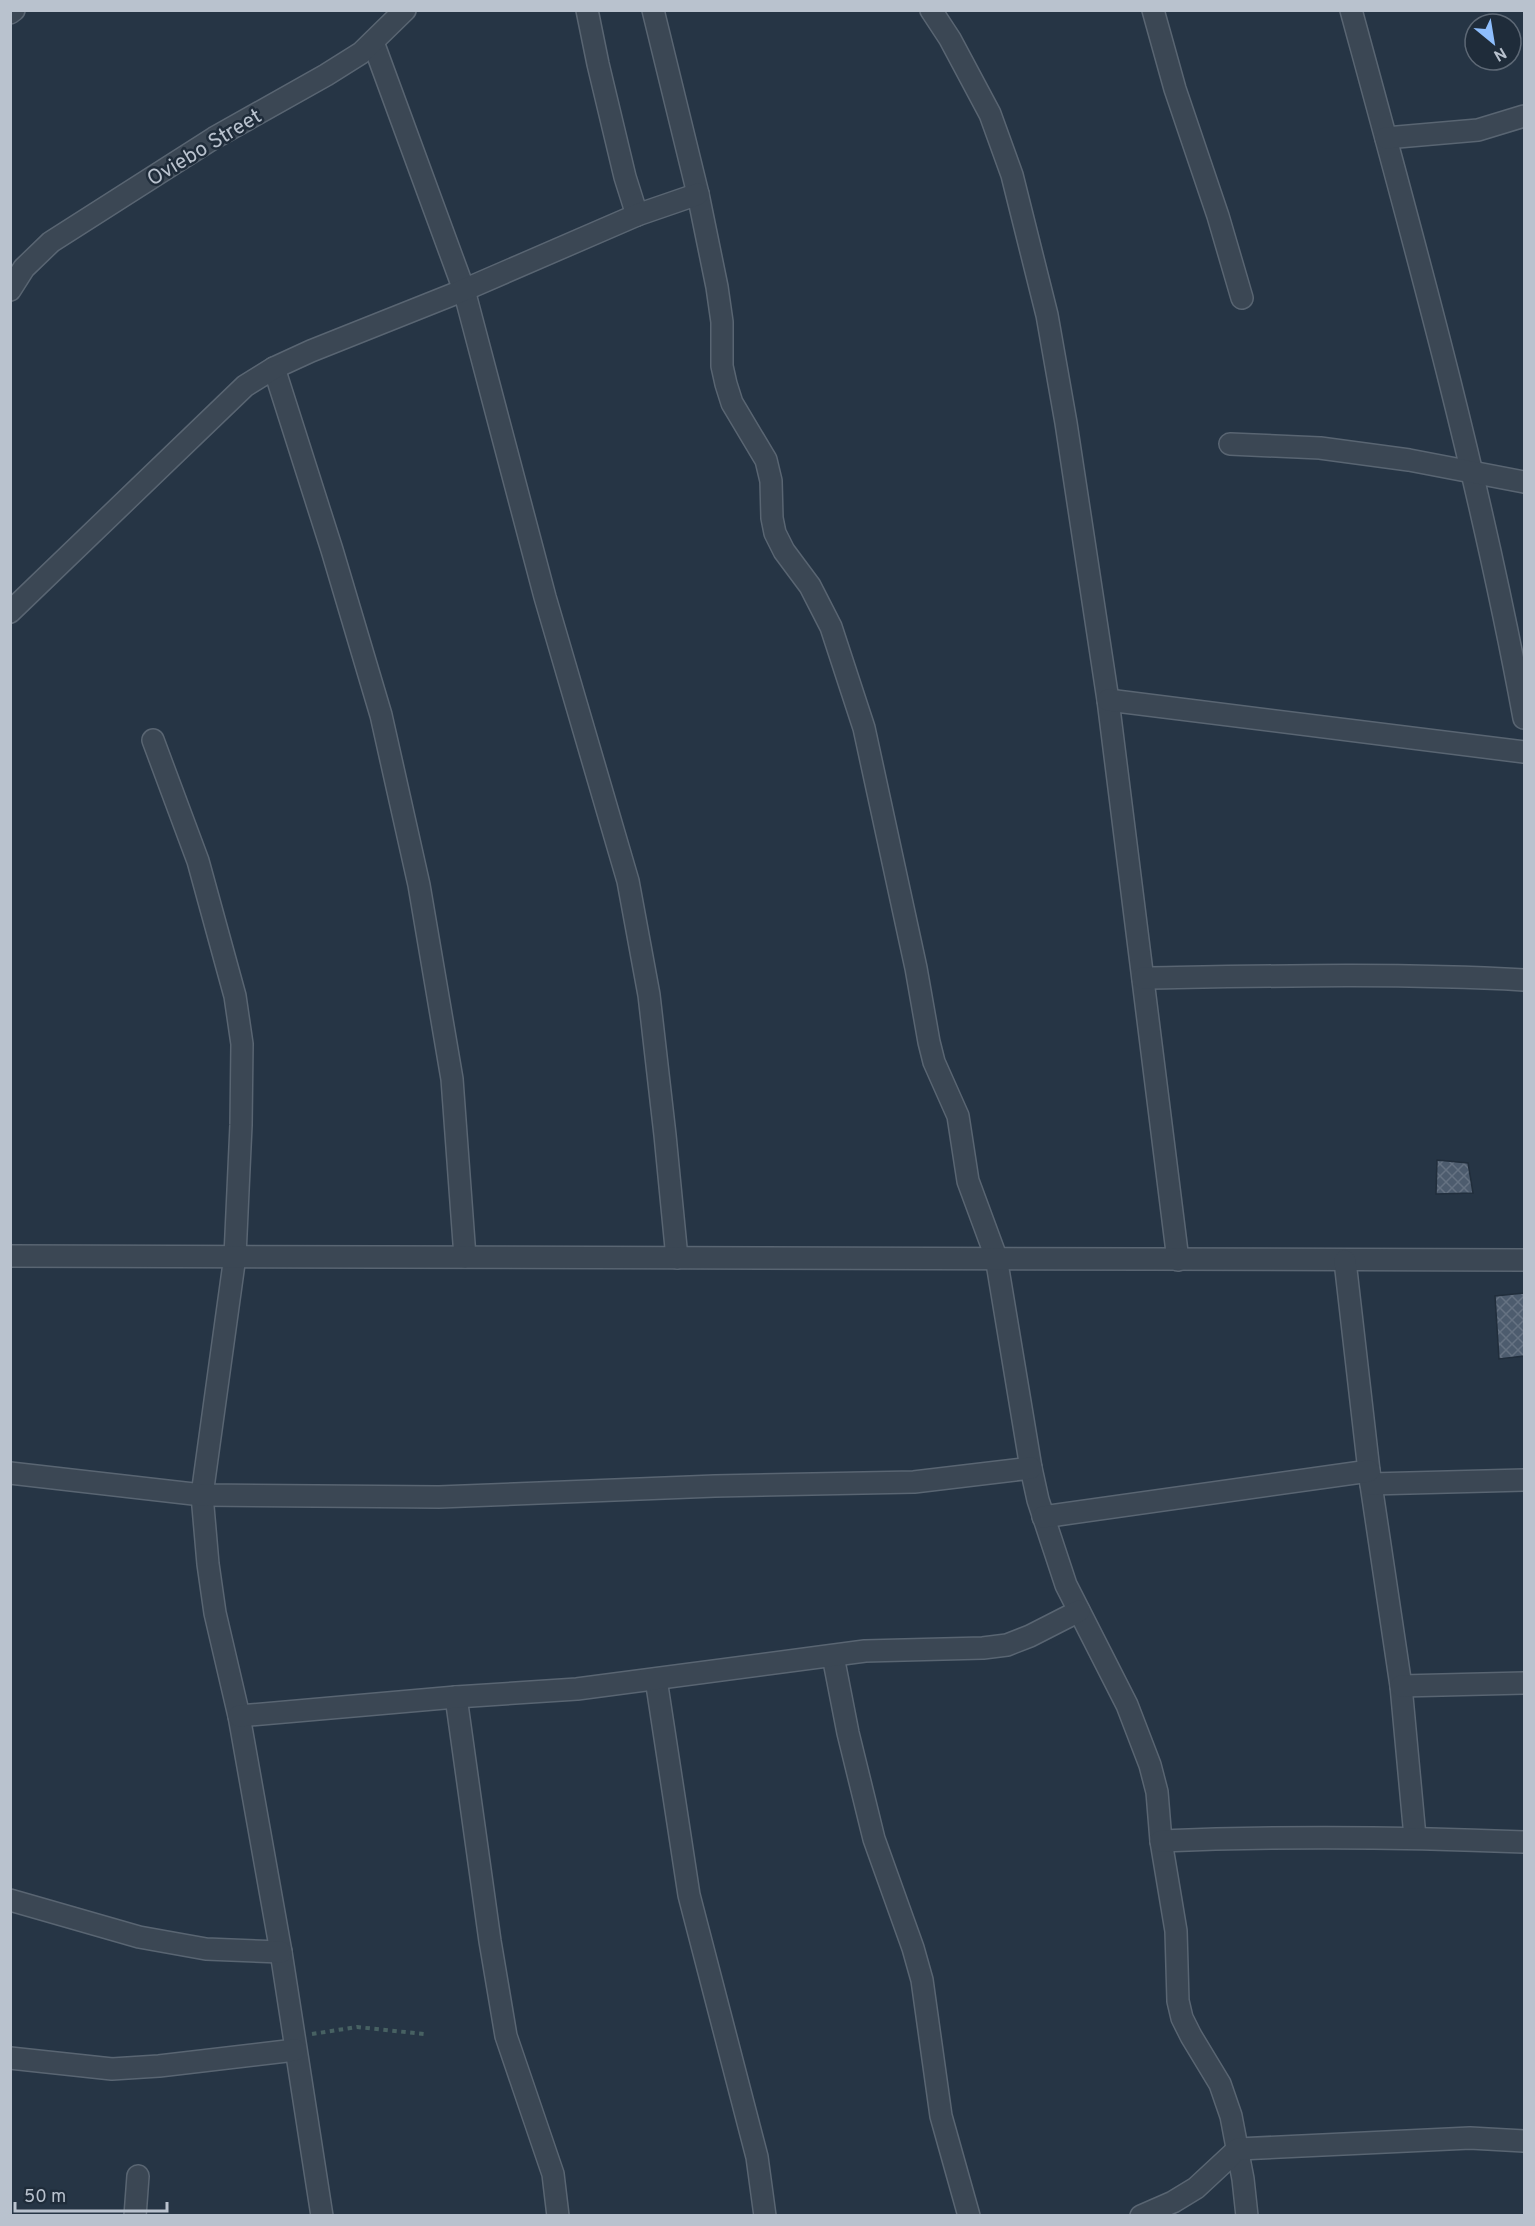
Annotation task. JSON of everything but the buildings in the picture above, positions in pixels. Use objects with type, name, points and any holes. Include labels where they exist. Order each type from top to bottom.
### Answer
[{"type":"street","name":"Oviebo Street","points":[[10,290],[24,268],[51,242],[214,138],[361,53],[405,10]]},
{"type":"street","points":[[587,10],[625,177],[637,214]]},
{"type":"street","points":[[653,10],[698,194],[717,287],[722,322],[722,366],[726,384],[732,403],[765,460],[771,481],[771,518],[775,533],[784,550],[810,586],[831,627],[864,728],[918,978],[928,1042],[934,1062],[958,1116],[968,1181],[996,1257],[1031,1468],[1043,1517],[1066,1585],[1127,1705],[1150,1765],[1157,1792],[1161,1840],[1176,1931],[1177,1989],[1182,2018],[1220,2084],[1231,2116],[1247,2216]]},
{"type":"street","points":[[931,10],[950,39],[990,114],[1012,175],[1047,315],[1066,423],[1108,700],[1178,1260]]},
{"type":"street","points":[[1153,10],[1169,70],[1218,216],[1242,298]]},
{"type":"street","points":[[1351,10],[1473,472],[1510,638],[1524,718]]},
{"type":"street","points":[[373,42],[464,290],[545,597],[628,881],[649,995],[677,1258]]},
{"type":"street","points":[[1386,138],[1478,130],[1524,116]]},
{"type":"street","points":[[10,612],[245,386],[274,368],[464,290],[637,214],[698,194]]},
{"type":"street","points":[[274,368],[381,715],[418,885],[452,1079],[465,1257]]},
{"type":"street","points":[[1230,444],[1320,448],[1409,460],[1524,482]]},
{"type":"street","points":[[1108,700],[1524,752]]},
{"type":"street","points":[[153,740],[198,861],[235,996],[242,1044],[235,1256],[202,1495],[215,1613],[239,1716],[281,1952],[321,2216]]},
{"type":"street","points":[[1143,978],[1440,976],[1524,980]]},
{"type":"street","points":[[10,1256],[1524,1260]]},
{"type":"street","points":[[1345,1261],[1370,1478],[1401,1686],[1415,1837]]},
{"type":"street","points":[[10,1473],[202,1495],[439,1497],[715,1486],[914,1482],[1031,1468]]},
{"type":"street","points":[[1043,1517],[1370,1478],[1524,1480]]},
{"type":"street","points":[[239,1716],[577,1689],[865,1652],[983,1648],[1007,1645],[1080,1611]]},
{"type":"street","points":[[833,1656],[850,1743],[874,1839],[922,1980],[941,2115],[969,2216]]},
{"type":"street","points":[[656,1679],[689,1895],[757,2157],[765,2216]]},
{"type":"street","points":[[1401,1686],[1524,1683]]},
{"type":"street","points":[[456,1697],[490,1941],[506,2036],[553,2174],[558,2216]]},
{"type":"street","points":[[1161,1840],[1256,1837],[1415,1837],[1524,1842]]},
{"type":"street","points":[[10,1900],[139,1937],[206,1949],[281,1952]]},
{"type":"street","points":[[10,2058],[112,2069],[159,2066],[295,2044]]},
{"type":"street","points":[[1141,2216],[1173,2202],[1196,2188],[1238,2149],[1470,2138],[1524,2141]]},
{"type":"street","points":[[135,2216],[138,2176]]},
{"type":"path","points":[[295,2044],[357,2027],[424,2034]]}]
